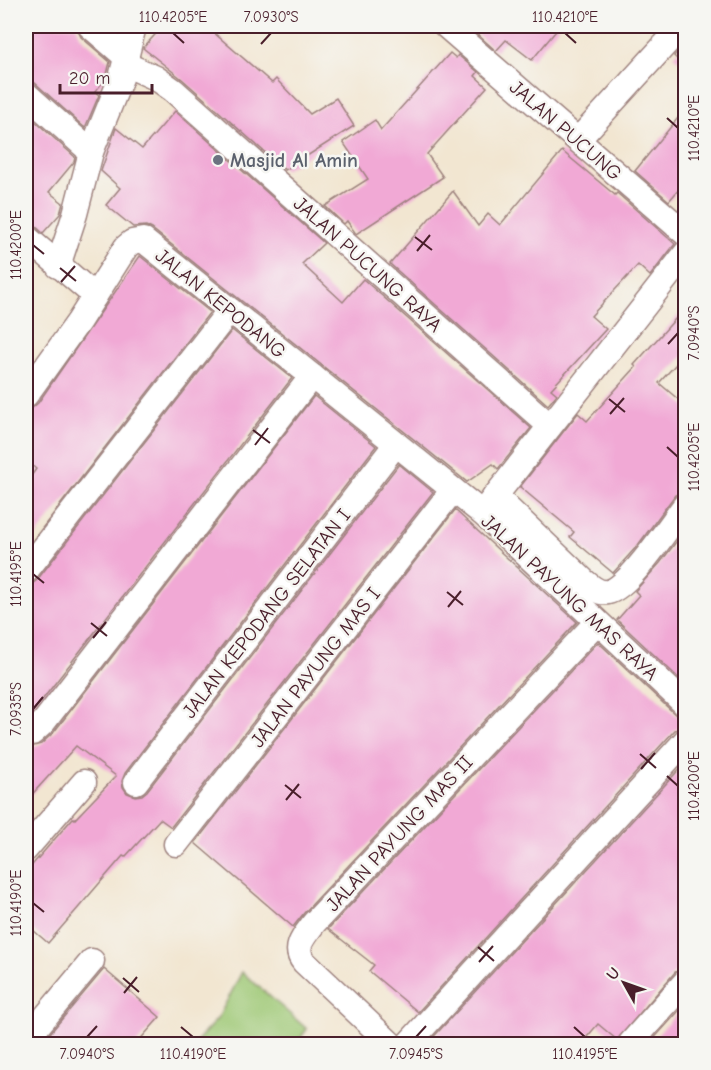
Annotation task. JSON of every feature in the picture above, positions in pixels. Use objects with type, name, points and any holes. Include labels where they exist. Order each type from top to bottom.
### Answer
[{"type":"street","name":"JALAN PUCUNG RAYA","points":[[90,26],[129,63],[173,90],[550,426]]},
{"type":"street","points":[[58,266],[75,214],[91,152],[129,63],[135,26]]},
{"type":"street","name":"JALAN PUCUNG","points":[[446,26],[686,234]]},
{"type":"street","points":[[578,140],[682,26]]},
{"type":"street","points":[[26,94],[91,152]]},
{"type":"street","points":[[26,237],[95,296]]},
{"type":"street","name":"JALAN KEPODANG","points":[[27,391],[95,296],[126,248],[132,242],[143,240],[453,490]]},
{"type":"street","points":[[686,253],[488,505],[599,592],[609,592],[633,574],[686,504]]},
{"type":"street","points":[[26,571],[230,310]]},
{"type":"street","points":[[26,734],[32,733],[43,723],[312,376]]},
{"type":"street","name":"JALAN KEPODANG SELATAN I","points":[[136,782],[396,444]]},
{"type":"street","name":"JALAN PAYUNG MAS RAYA","points":[[453,490],[488,505],[597,622],[686,705]]},
{"type":"street","name":"JALAN PAYUNG MAS I","points":[[176,844],[453,490]]},
{"type":"street","name":"JALAN PAYUNG MAS II","points":[[391,1044],[299,957],[299,945],[314,923],[597,622]]},
{"type":"street","points":[[408,1044],[686,740]]},
{"type":"street","points":[[26,849],[84,782]]},
{"type":"street","points":[[26,1040],[92,961]]},
{"type":"street","points":[[630,1044],[686,981]]},
{"type":"green space","points":[[242,972],[307,1029],[296,1044],[194,1044],[218,1018]]},
{"type":"building","points":[[26,26],[76,26],[81,37],[110,62],[106,78],[95,92],[99,95],[85,128],[35,83],[26,80]]},
{"type":"building","points":[[163,26],[206,26],[272,83],[276,79],[310,114],[336,98],[354,126],[285,170],[182,79],[143,48]]},
{"type":"building","points":[[484,26],[560,26],[532,60],[506,40],[496,51],[477,34]]},
{"type":"building","points":[[686,43],[686,68],[674,56]]},
{"type":"building","points":[[450,53],[456,58],[458,55],[478,72],[475,76],[487,87],[427,154],[443,177],[356,234],[347,221],[344,224],[325,206],[368,179],[343,142],[375,120],[381,130]]},
{"type":"building","points":[[686,108],[686,181],[669,201],[635,171]]},
{"type":"building","points":[[175,111],[324,243],[302,264],[343,302],[363,279],[531,428],[498,469],[493,464],[467,482],[152,229],[146,226],[133,227],[106,205],[120,188],[101,171],[116,128],[142,149]]},
{"type":"building","points":[[26,113],[75,157],[74,162],[49,192],[63,203],[60,214],[43,233],[35,226],[26,223]]},
{"type":"building","points":[[562,151],[615,195],[617,193],[675,244],[650,276],[638,265],[591,316],[606,329],[551,389],[557,394],[548,405],[390,264],[453,191],[478,226],[488,214],[500,225]]},
{"type":"building","points":[[140,256],[210,312],[26,549],[26,483],[36,469],[26,460],[26,409],[38,403]]},
{"type":"building","points":[[686,307],[686,353],[659,383],[686,406],[686,490],[675,495],[638,545],[613,573],[570,537],[574,532],[520,487],[578,413],[587,421]]},
{"type":"building","points":[[232,330],[292,378],[26,720],[26,585],[37,580]]},
{"type":"building","points":[[314,396],[376,446],[125,773],[122,781],[127,793],[135,796],[147,791],[399,464],[433,492],[171,827],[160,819],[125,857],[123,856],[48,943],[26,924],[26,872],[73,818],[75,819],[116,776],[76,746],[26,801],[26,748],[41,744],[54,732]]},
{"type":"building","points":[[455,510],[577,622],[293,927],[195,843]]},
{"type":"building","points":[[686,529],[686,685],[617,620],[639,595],[635,591]]},
{"type":"building","points":[[598,642],[676,715],[686,719],[686,726],[675,730],[418,1012],[369,971],[374,965],[328,929]]},
{"type":"building","points":[[686,762],[686,967],[675,972],[617,1040],[598,1024],[581,1044],[427,1044]]},
{"type":"building","points":[[104,969],[160,1017],[136,1044],[41,1044]]},
{"type":"building","points":[[686,1003],[686,1044],[649,1044]]},
{"type":"place","name":"Masjid Al Amin","points":[[218,160]]}]
